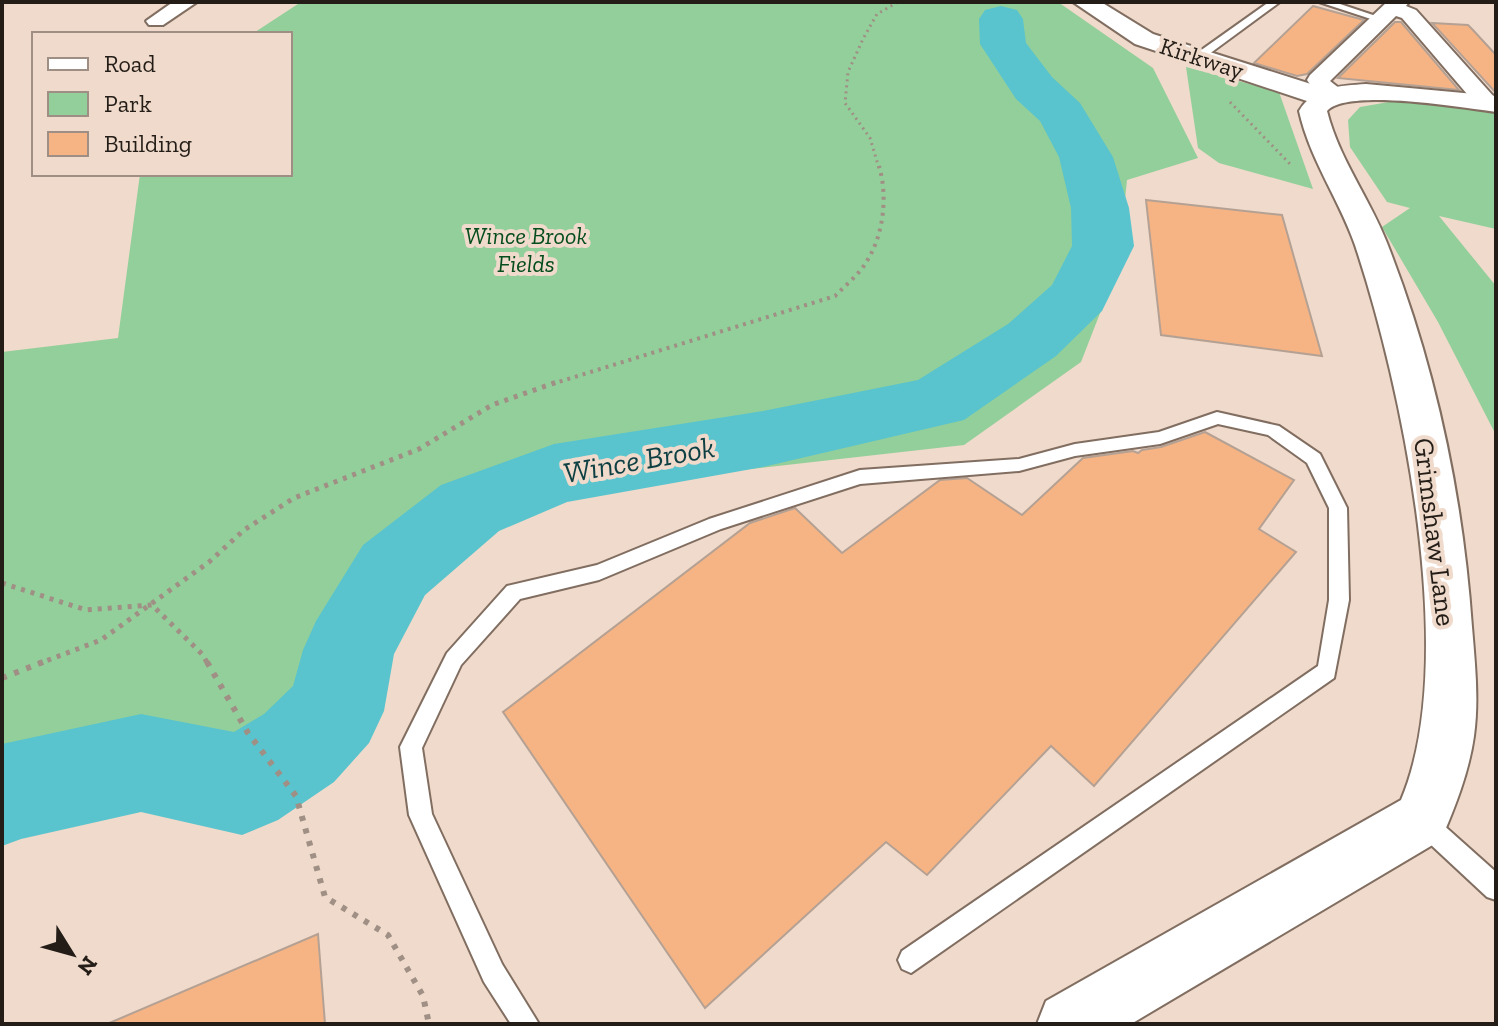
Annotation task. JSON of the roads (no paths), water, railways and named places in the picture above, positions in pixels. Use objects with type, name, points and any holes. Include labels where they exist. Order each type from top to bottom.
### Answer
[{"type":"main road","name":"Kirkway","points":[[1085,2],[1129,31],[1204,60],[1331,96],[1367,93],[1491,104]]},
{"type":"main road","name":"Grimshaw Lane","points":[[1331,96],[1313,111],[1315,125],[1369,238],[1397,320],[1419,411],[1447,582],[1448,736],[1438,780],[1421,820]]},
{"type":"main road","points":[[1069,1024],[1421,820]]},
{"type":"street","points":[[156,21],[187,2]]},
{"type":"street","points":[[1331,96],[1318,80],[1391,9],[1409,14],[1491,104]]},
{"type":"lane","points":[[1204,60],[1275,2]]},
{"type":"lane","points":[[1324,2],[1391,9]]},
{"type":"lane","points":[[526,1024],[493,973],[421,815],[411,747],[454,659],[514,592],[599,572],[715,524],[860,477],[1019,465],[1075,450],[1160,438],[1217,418],[1273,430],[1314,459],[1338,508],[1339,600],[1327,671],[911,960]]},
{"type":"lane","points":[[1421,820],[1496,888]]},
{"type":"waterway","name":"Wince Brook","points":[[2,795],[21,788],[141,763],[242,784],[299,748],[335,711],[349,650],[394,570],[470,508],[554,474],[763,439],[938,402],[1032,340],[1079,296],[1103,246],[1100,208],[1086,157],[1062,114],[1034,88],[1003,44],[1001,19]]},
{"type":"park label","name":"Wince Brook Fields","points":[[526,249]]}]
